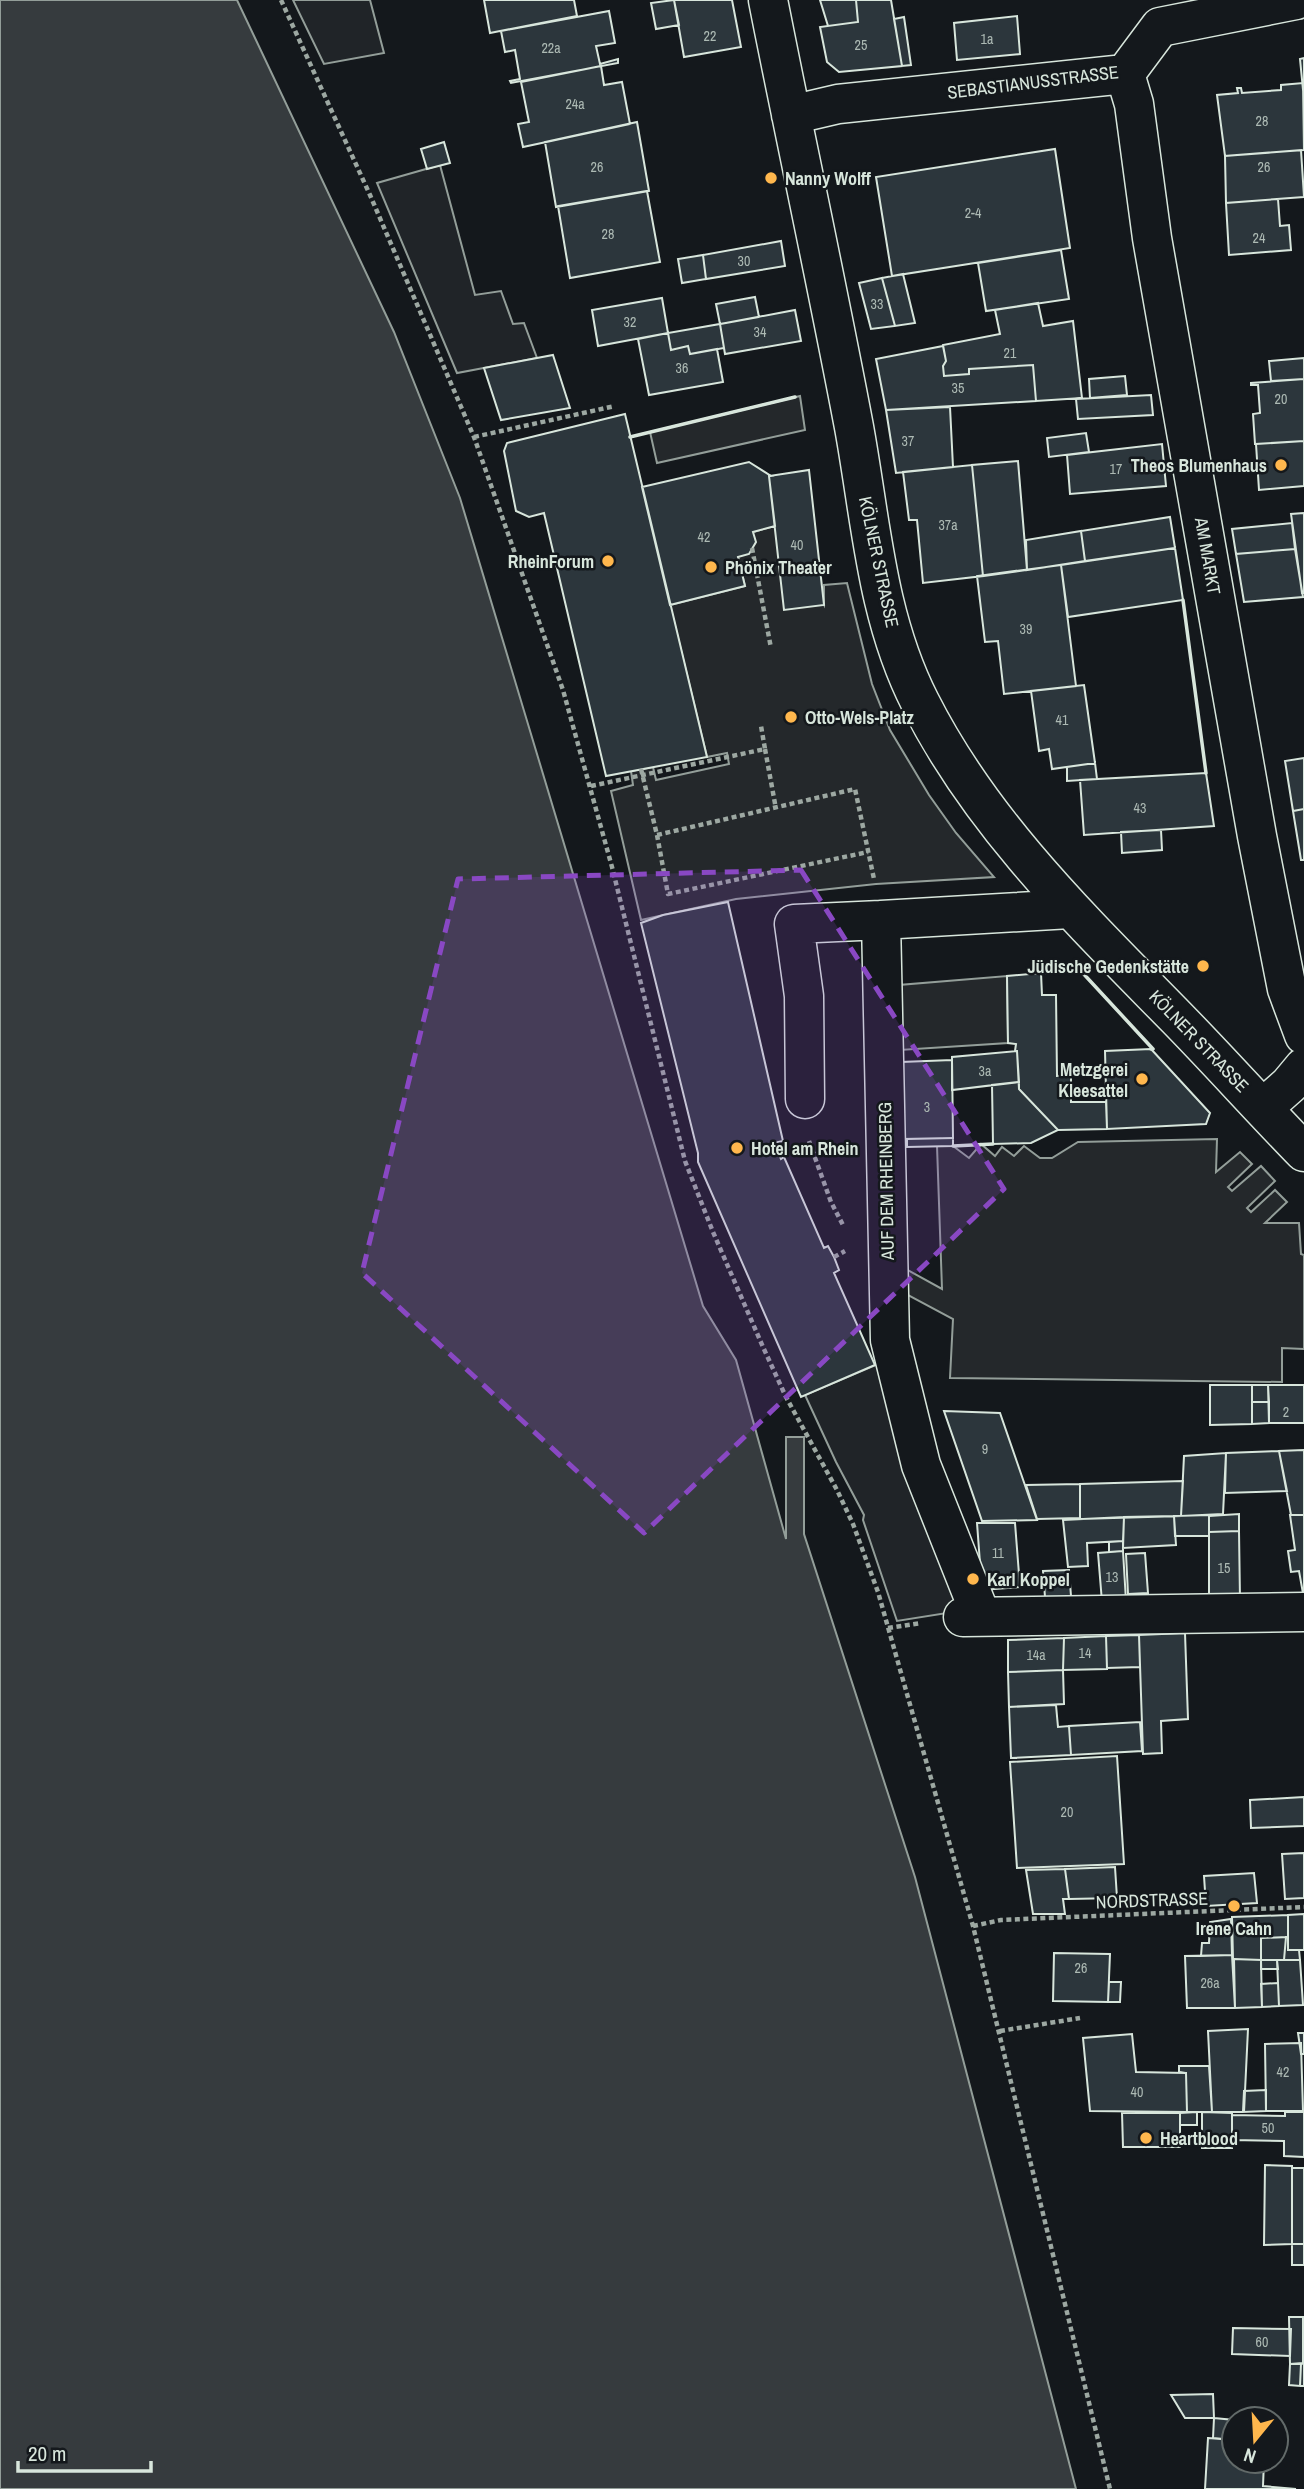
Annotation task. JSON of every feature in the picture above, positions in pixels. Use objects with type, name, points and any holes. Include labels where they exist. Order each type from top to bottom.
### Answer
[{"type":"street","name":"KÖLNER STRASSE","points":[[768,0],[854,429],[880,587],[903,663],[919,700],[960,773],[1070,909],[1304,1152]]},
{"type":"street","name":"SEBASTIANUSSTRASSE","points":[[791,115],[838,104],[1125,74],[1160,27],[1296,0]]},
{"type":"street","name":"AM MARKT","points":[[1125,74],[1135,104],[1152,238],[1257,836],[1287,989],[1304,1035]]},
{"type":"street","points":[[804,1099],[804,996],[794,924],[1070,909]]},
{"type":"street","name":"AUF DEM RHEINBERG","points":[[881,920],[890,1340],[921,1465],[972,1617],[1304,1612]]},
{"type":"street","points":[[1263,1108],[1289,1085],[1304,1067]]},
{"type":"path","points":[[281,0],[370,195],[474,437],[563,690],[591,786],[685,1161],[763,1347],[786,1397],[837,1490],[866,1559],[973,1926],[1110,2489]]},
{"type":"path","points":[[474,437],[615,406]]},
{"type":"path","points":[[752,548],[772,648]]},
{"type":"path","points":[[761,726],[776,809]]},
{"type":"path","points":[[591,786],[765,749]]},
{"type":"path","points":[[641,769],[668,894],[869,852]]},
{"type":"path","points":[[657,835],[855,789],[881,920]]},
{"type":"path","points":[[808,1138],[831,1202],[849,1235]]},
{"type":"path","name":"NORDSTRASSE","points":[[973,1926],[1001,1920],[1304,1907]]},
{"type":"path","points":[[1000,2031],[1080,2018]]},
{"type":"highlighted area","points":[[801,870],[1004,1189],[644,1533],[362,1273],[458,879]]},
{"type":"shaded area","points":[[0,0],[237,0],[394,332],[460,498],[703,1306],[736,1360],[786,1539],[786,1437],[804,1437],[804,1534],[915,1877],[1076,2489],[0,2489]]},
{"type":"shaded area","points":[[293,0],[370,0],[384,53],[324,64]]},
{"type":"shaded area","points":[[440,165],[475,295],[501,291],[513,324],[524,323],[537,358],[457,373],[377,183]]},
{"type":"shaded area","points":[[800,396],[805,430],[657,463],[650,432]]},
{"type":"shaded area","name":"Otto-Wels-Platz","points":[[775,526],[824,605],[824,585],[847,583],[872,684],[890,730],[929,795],[956,833],[994,877],[876,884],[736,899],[641,920],[611,791],[633,785],[631,771],[653,767],[656,780],[729,764],[727,753],[707,757],[670,605],[745,586],[738,557],[753,532]]},
{"type":"shaded area","points":[[1007,976],[1008,1043],[900,1050],[899,985]]},
{"type":"shaded area","points":[[1217,1139],[1216,1172],[1240,1152],[1252,1164],[1228,1187],[1232,1191],[1261,1166],[1275,1181],[1247,1208],[1251,1212],[1275,1190],[1287,1202],[1265,1223],[1299,1223],[1301,1254],[1304,1255],[1304,1349],[1282,1348],[1282,1382],[950,1378],[953,1319],[904,1293],[904,1268],[942,1289],[937,1146],[953,1146],[969,1158],[981,1144],[995,1156],[1002,1147],[1014,1156],[1024,1146],[1040,1158],[1052,1158],[1078,1142]]},
{"type":"shaded area","points":[[878,1364],[966,1610],[897,1621],[863,1520],[864,1515],[805,1395]]},
{"type":"building","points":[[484,0],[574,0],[577,16],[490,33]]},
{"type":"building","points":[[674,0],[732,0],[741,47],[684,57]]},
{"type":"building","points":[[674,0],[679,25],[656,29],[651,3]]},
{"type":"building","points":[[820,0],[856,0],[858,22],[828,26]]},
{"type":"building","points":[[856,0],[891,0],[902,66],[839,72],[827,62],[820,27],[858,22]]},
{"type":"building","points":[[609,11],[615,43],[596,46],[600,64],[618,59],[618,63],[511,83],[510,81],[520,79],[515,50],[505,52],[501,31]]},
{"type":"building","points":[[1017,16],[1020,54],[957,60],[954,23]]},
{"type":"building","points":[[904,17],[911,65],[902,66],[894,19]]},
{"type":"building","points":[[1304,58],[1304,100],[1300,59]]},
{"type":"building","points":[[601,66],[604,85],[622,82],[630,124],[523,147],[518,124],[529,122],[521,82]]},
{"type":"building","points":[[1303,83],[1304,150],[1225,156],[1217,95],[1238,93],[1237,88],[1241,88],[1242,93],[1281,90],[1281,85]]},
{"type":"building","points":[[637,122],[649,191],[556,207],[545,142]]},
{"type":"building","points":[[444,142],[450,163],[427,169],[421,149]]},
{"type":"building","points":[[1055,149],[1070,248],[892,276],[876,177]]},
{"type":"building","points":[[1301,150],[1304,197],[1226,203],[1225,156]]},
{"type":"building","points":[[647,191],[660,262],[570,278],[558,206]]},
{"type":"building","points":[[1278,199],[1280,226],[1289,225],[1291,250],[1229,255],[1226,203]]},
{"type":"building","points":[[781,241],[785,266],[706,279],[703,255]]},
{"type":"building","points":[[1061,250],[1069,299],[986,311],[978,263]]},
{"type":"building","points":[[703,255],[706,279],[682,283],[678,259]]},
{"type":"building","points":[[903,274],[915,323],[895,326],[882,278]]},
{"type":"building","points":[[882,278],[895,326],[871,329],[859,283]]},
{"type":"building","points":[[755,297],[759,317],[720,324],[716,304]]},
{"type":"building","points":[[662,298],[668,333],[598,346],[592,310]]},
{"type":"building","points":[[1038,303],[1043,326],[1073,321],[1082,398],[1036,401],[1033,365],[969,369],[969,374],[944,376],[943,366],[946,361],[943,345],[1000,334],[995,310]]},
{"type":"building","points":[[795,310],[801,341],[725,354],[720,324]]},
{"type":"building","points":[[720,324],[724,348],[690,354],[688,346],[671,350],[668,333]]},
{"type":"building","points":[[668,333],[671,350],[688,346],[690,354],[717,349],[723,382],[649,395],[638,339]]},
{"type":"building","points":[[943,346],[946,361],[943,366],[944,376],[969,374],[969,369],[1033,365],[1036,401],[886,410],[876,359]]},
{"type":"building","points":[[553,355],[570,408],[501,420],[484,368]]},
{"type":"building","points":[[1304,358],[1304,379],[1271,381],[1269,361]]},
{"type":"building","points":[[1125,376],[1127,395],[1090,398],[1089,379]]},
{"type":"building","points":[[1304,379],[1304,441],[1255,444],[1253,414],[1260,413],[1258,385],[1251,383]]},
{"type":"building","points":[[1151,395],[1153,415],[1078,419],[1076,399]]},
{"type":"building","points":[[950,407],[953,467],[896,473],[886,410]]},
{"type":"building","name":"RheinForum","points":[[625,414],[707,757],[606,776],[544,513],[529,517],[516,511],[504,451],[507,443]]},
{"type":"building","points":[[1086,433],[1089,452],[1049,457],[1047,438]]},
{"type":"building","name":"Theos Blumenhaus","points":[[1304,441],[1304,486],[1259,490],[1256,444]]},
{"type":"building","points":[[1162,444],[1166,486],[1070,494],[1067,455]]},
{"type":"building","points":[[1018,461],[1027,570],[983,576],[972,465]]},
{"type":"building","points":[[749,462],[771,476],[775,526],[753,532],[756,542],[749,554],[738,557],[745,586],[670,605],[642,487]]},
{"type":"building","points":[[972,465],[983,576],[923,583],[917,520],[909,520],[903,472]]},
{"type":"building","points":[[809,470],[824,605],[784,610],[769,476]]},
{"type":"building","points":[[1304,513],[1304,593],[1302,593],[1291,514]]},
{"type":"building","points":[[1170,517],[1175,548],[1085,561],[1081,531]]},
{"type":"building","points":[[1292,523],[1295,549],[1236,554],[1232,529]]},
{"type":"building","points":[[1081,531],[1085,561],[1027,570],[1026,540]]},
{"type":"building","points":[[1175,548],[1183,600],[1068,617],[1061,565]]},
{"type":"building","points":[[1295,549],[1303,597],[1244,602],[1236,554]]},
{"type":"building","points":[[1061,565],[1076,686],[1004,694],[998,641],[985,642],[977,576]]},
{"type":"building","points":[[1084,685],[1095,763],[1052,769],[1049,749],[1039,751],[1031,691]]},
{"type":"building","points":[[1304,758],[1304,809],[1293,811],[1285,761]]},
{"type":"building","points":[[1095,763],[1097,779],[1067,781],[1067,767]]},
{"type":"building","points":[[1206,773],[1214,826],[1084,835],[1080,780]]},
{"type":"building","points":[[1304,809],[1304,860],[1301,860],[1293,811]]},
{"type":"building","points":[[1161,830],[1162,850],[1122,853],[1121,832]]},
{"type":"building","name":"Hotel am Rhein","points":[[728,902],[783,1141],[774,1143],[781,1159],[784,1157],[824,1248],[828,1246],[834,1257],[839,1270],[834,1273],[875,1365],[801,1397],[698,1162],[641,923],[663,915]]},
{"type":"building","points":[[1041,973],[1042,995],[1056,995],[1057,1076],[1071,1075],[1071,1102],[1106,1102],[1107,1129],[1058,1130],[1019,1089],[1016,1044],[1008,1043],[1007,976]]},
{"type":"building","points":[[1151,1049],[1210,1113],[1206,1124],[1107,1129],[1105,1051]]},
{"type":"building","points":[[1017,1051],[1019,1082],[952,1090],[952,1057]]},
{"type":"building","points":[[952,1060],[953,1138],[902,1139],[901,1062]]},
{"type":"building","points":[[1019,1082],[1019,1089],[1058,1130],[1031,1143],[993,1144],[992,1085]]},
{"type":"building","points":[[953,1138],[953,1146],[907,1147],[907,1139]]},
{"type":"building","points":[[1210,1385],[1252,1385],[1252,1424],[1210,1425]]},
{"type":"building","points":[[1252,1385],[1268,1385],[1269,1402],[1252,1402]]},
{"type":"building","points":[[1268,1385],[1304,1385],[1304,1423],[1269,1423]]},
{"type":"building","points":[[1252,1402],[1269,1402],[1269,1423],[1252,1424]]},
{"type":"building","points":[[944,1411],[1000,1413],[1037,1520],[982,1521]]},
{"type":"building","points":[[1304,1450],[1304,1515],[1291,1515],[1279,1451]]},
{"type":"building","points":[[1279,1451],[1287,1491],[1225,1493],[1226,1453]]},
{"type":"building","points":[[1226,1453],[1223,1514],[1181,1516],[1184,1456]]},
{"type":"building","points":[[1183,1481],[1181,1516],[1080,1519],[1080,1484]]},
{"type":"building","points":[[1080,1484],[1080,1518],[1037,1519],[1026,1485]]},
{"type":"building","points":[[1239,1514],[1239,1531],[1209,1532],[1209,1516]]},
{"type":"building","points":[[1209,1515],[1209,1536],[1175,1536],[1174,1516]]},
{"type":"building","points":[[1290,1515],[1304,1515],[1304,1599],[1299,1571],[1291,1572],[1288,1551],[1295,1550]]},
{"type":"building","points":[[1174,1516],[1176,1545],[1123,1548],[1124,1517]]},
{"type":"building","points":[[1124,1517],[1123,1541],[1087,1543],[1088,1566],[1068,1567],[1063,1520]]},
{"type":"building","points":[[977,1523],[1015,1523],[1020,1587],[982,1590]]},
{"type":"building","points":[[1239,1531],[1240,1600],[1209,1600],[1209,1532]]},
{"type":"building","points":[[1123,1541],[1123,1551],[1109,1552],[1109,1542]]},
{"type":"building","points":[[1123,1551],[1126,1601],[1102,1602],[1098,1553]]},
{"type":"building","points":[[1145,1553],[1148,1593],[1128,1594],[1126,1554]]},
{"type":"building","points":[[1069,1570],[1072,1609],[1046,1610],[1043,1571]]},
{"type":"building","points":[[1185,1633],[1188,1719],[1161,1721],[1162,1753],[1143,1754],[1139,1635]]},
{"type":"building","points":[[1139,1635],[1140,1667],[1107,1668],[1106,1636]]},
{"type":"building","points":[[1106,1636],[1107,1669],[1063,1670],[1064,1638]]},
{"type":"building","points":[[1064,1638],[1063,1670],[1008,1672],[1008,1640]]},
{"type":"building","points":[[1063,1670],[1064,1704],[1009,1707],[1008,1672]]},
{"type":"building","points":[[1056,1705],[1058,1727],[1069,1726],[1071,1755],[1011,1758],[1009,1707]]},
{"type":"building","points":[[1140,1722],[1142,1751],[1071,1755],[1069,1726]]},
{"type":"building","points":[[1117,1756],[1124,1864],[1017,1868],[1010,1762]]},
{"type":"building","points":[[1304,1797],[1304,1826],[1251,1828],[1250,1800]]},
{"type":"building","points":[[1304,1853],[1304,1898],[1285,1899],[1282,1854]]},
{"type":"building","points":[[1115,1867],[1117,1898],[1069,1899],[1065,1869]]},
{"type":"building","points":[[1065,1869],[1069,1899],[1063,1899],[1065,1914],[1033,1914],[1026,1870]]},
{"type":"building","points":[[1254,1873],[1257,1903],[1206,1906],[1204,1876]]},
{"type":"building","points":[[1304,1914],[1304,1950],[1288,1950],[1288,1915]]},
{"type":"building","points":[[1288,1915],[1288,1937],[1261,1938],[1261,1960],[1233,1959],[1232,1917]]},
{"type":"building","points":[[1231,1919],[1232,1955],[1201,1956],[1202,1943],[1209,1943],[1210,1922]]},
{"type":"building","points":[[1286,1937],[1284,1960],[1261,1960],[1261,1938]]},
{"type":"building","points":[[1286,1937],[1288,1950],[1299,1950],[1300,1960],[1284,1960]]},
{"type":"building","points":[[1054,1953],[1110,1954],[1108,2002],[1053,2001]]},
{"type":"building","points":[[1232,1955],[1235,2008],[1187,2008],[1185,1956]]},
{"type":"building","points":[[1234,1959],[1261,1960],[1262,2007],[1235,2008]]},
{"type":"building","points":[[1261,1960],[1277,1960],[1278,1969],[1261,1969]]},
{"type":"building","points":[[1277,1960],[1300,1960],[1303,2005],[1279,2006]]},
{"type":"building","points":[[1109,1982],[1121,1982],[1120,2002],[1108,2002]]},
{"type":"building","points":[[1278,1983],[1279,2006],[1262,2007],[1261,1984]]},
{"type":"building","points":[[1248,2029],[1244,2112],[1212,2112],[1208,2031]]},
{"type":"building","points":[[1298,2033],[1304,2033],[1304,2054],[1301,2054]]},
{"type":"building","points":[[1132,2034],[1136,2072],[1186,2073],[1187,2112],[1090,2111],[1083,2038]]},
{"type":"building","points":[[1301,2043],[1303,2111],[1266,2111],[1265,2044]]},
{"type":"building","points":[[1179,2066],[1209,2066],[1212,2112],[1187,2112],[1186,2073],[1179,2072]]},
{"type":"building","points":[[1266,2090],[1266,2111],[1243,2112],[1244,2091]]},
{"type":"building","points":[[1197,2112],[1197,2125],[1180,2125],[1180,2113]]},
{"type":"building","points":[[1202,2112],[1232,2113],[1232,2148],[1202,2148]]},
{"type":"building","points":[[1285,2112],[1304,2112],[1304,2157],[1284,2156],[1284,2141],[1232,2140],[1232,2115],[1285,2116]]},
{"type":"building","points":[[1122,2113],[1180,2113],[1180,2147],[1123,2147]]},
{"type":"building","points":[[1265,2165],[1292,2166],[1292,2244],[1264,2245]]},
{"type":"building","points":[[1292,2168],[1304,2168],[1304,2244],[1292,2244]]},
{"type":"building","points":[[1292,2244],[1304,2244],[1304,2265],[1292,2265]]},
{"type":"building","points":[[1289,2317],[1303,2317],[1303,2363],[1290,2364]]},
{"type":"building","points":[[1233,2328],[1291,2329],[1290,2356],[1232,2354]]},
{"type":"building","points":[[1303,2363],[1304,2386],[1300,2386],[1301,2364]]},
{"type":"building","points":[[1290,2364],[1301,2364],[1300,2386],[1289,2385]]},
{"type":"building","points":[[1213,2394],[1214,2418],[1185,2418],[1171,2395]]},
{"type":"building","points":[[1214,2418],[1220,2419],[1220,2439],[1213,2438]]},
{"type":"building","points":[[1208,2438],[1220,2439],[1220,2475],[1263,2475],[1263,2486],[1296,2489],[1205,2489]]},
{"type":"wall","points":[[630,437],[795,397]]},
{"type":"wall","points":[[1183,600],[1206,773]]},
{"type":"wall","points":[[1041,973],[1080,970],[1151,1049]]},
{"type":"wall","points":[[953,1146],[993,1144]]},
{"type":"place","name":"Nanny Wolff","points":[[771,178]]},
{"type":"place","name":"Theos Blumenhaus","points":[[1281,465]]},
{"type":"place","name":"RheinForum","points":[[608,561]]},
{"type":"place","name":"Phönix Theater","points":[[711,567]]},
{"type":"place","name":"Otto-Wels-Platz","points":[[791,717]]},
{"type":"place","name":"Jüdische Gedenkstätte","points":[[1203,966]]},
{"type":"place","name":"Metzgerei Kleesattel","points":[[1142,1079]]},
{"type":"place","name":"Hotel am Rhein","points":[[737,1148]]},
{"type":"place","name":"Karl Koppel","points":[[973,1579]]},
{"type":"place","name":"Irene Cahn","points":[[1234,1906]]},
{"type":"place","name":"Heartblood","points":[[1146,2138]]}]
